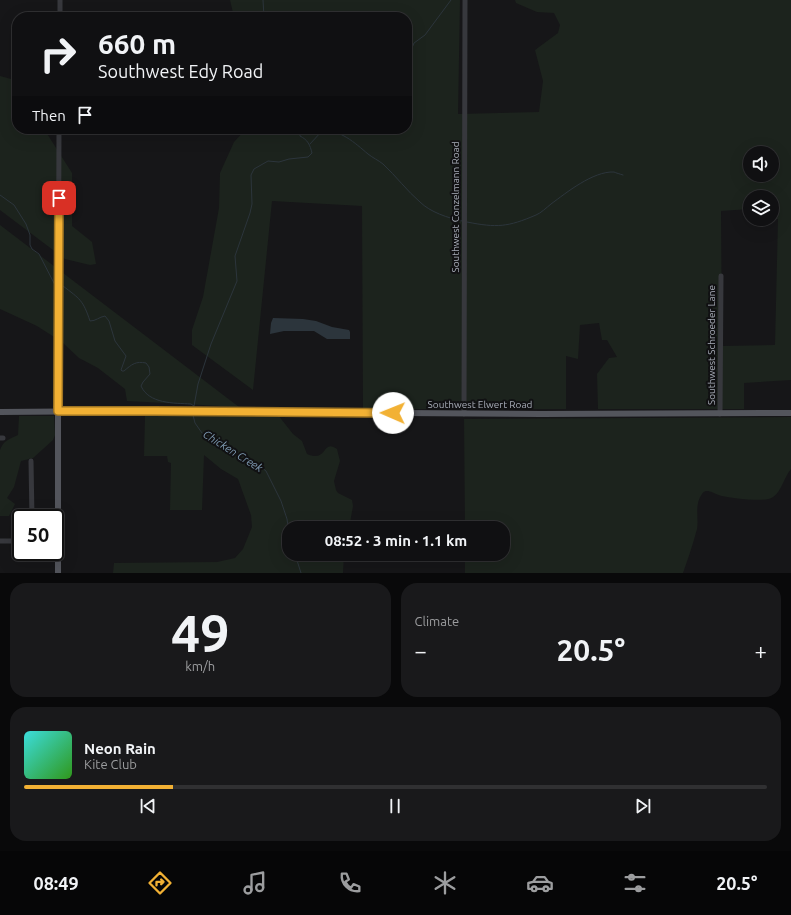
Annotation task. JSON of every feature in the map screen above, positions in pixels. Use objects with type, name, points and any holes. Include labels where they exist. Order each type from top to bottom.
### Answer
[{"type":"main road","points":[[57,509],[58,411]]},
{"type":"main road","name":"Southwest Elwert Road","points":[[0,412],[154,411],[464,414],[791,414]]},
{"type":"main road","points":[[58,561],[58,573]]},
{"type":"street","points":[[60,0],[60,12]]},
{"type":"street","name":"Southwest Conzelmann Road","points":[[464,414],[465,0]]},
{"type":"street","points":[[58,411],[59,134]]},
{"type":"street","name":"Southwest Schroeder Lane","points":[[720,414],[721,276]]},
{"type":"street","points":[[31,461],[32,509]]},
{"type":"street","points":[[0,541],[12,541]]},
{"type":"shaded area","points":[[230,0],[460,0],[458,114],[539,112],[543,81],[535,50],[558,33],[560,25],[554,13],[537,12],[516,3],[515,0],[791,0],[791,380],[744,383],[744,409],[598,409],[597,374],[609,358],[617,357],[607,340],[602,340],[599,323],[580,325],[578,359],[566,356],[566,409],[363,409],[362,206],[272,201],[253,390],[192,345],[192,330],[203,297],[219,208],[220,173],[234,142],[241,134],[412,134],[412,12],[233,12]],"holes":[[[743,190],[779,190],[775,345],[722,346],[721,211],[743,209]]]},
{"type":"shaded area","points":[[0,76],[12,80],[12,134],[47,134],[72,173],[72,226],[92,242],[96,264],[90,265],[65,259],[0,210]]},
{"type":"shaded area","points":[[0,225],[239,407],[127,401],[125,389],[98,368],[79,358],[62,342],[37,326],[0,309]]},
{"type":"shaded area","points":[[273,318],[316,321],[332,327],[349,330],[350,339],[327,339],[314,331],[284,331],[270,334]]},
{"type":"shaded area","points":[[278,415],[293,434],[302,441],[307,454],[314,456],[318,455],[329,446],[337,449],[340,461],[334,481],[338,493],[352,500],[353,506],[350,521],[282,521],[282,561],[344,561],[343,573],[113,573],[114,563],[217,562],[235,558],[243,549],[252,527],[251,515],[238,479],[221,469],[204,455],[202,510],[170,510],[171,463],[168,462],[167,456],[144,456],[145,416]]},
{"type":"shaded area","points":[[19,416],[54,416],[55,435],[53,440],[33,458],[21,461],[14,487],[7,498],[15,504],[9,516],[0,516],[0,450],[5,442],[18,435]]},
{"type":"shaded area","points":[[791,417],[791,469],[779,491],[769,499],[741,499],[722,496],[708,491],[703,492],[697,507],[697,529],[683,573],[465,573],[465,561],[510,561],[510,521],[465,521],[464,419]]},
{"type":"waterway","points":[[263,0],[264,12]]},
{"type":"waterway","points":[[412,48],[414,43],[425,35],[451,0]]},
{"type":"waterway","points":[[63,286],[80,300],[90,321],[105,316],[109,321],[115,341],[126,356],[121,370],[122,371],[139,362],[146,363],[149,367],[150,374],[141,386],[145,392],[156,399],[191,404],[194,406],[198,384],[211,344],[237,281],[235,256],[252,204],[251,175],[254,169],[268,161],[279,162],[289,159],[308,157],[312,153],[307,141],[300,136],[300,134]]},
{"type":"waterway","points":[[310,144],[319,134]]},
{"type":"waterway","points":[[341,134],[383,164],[424,206],[440,214],[462,221]]},
{"type":"waterway","points":[[467,222],[495,226],[518,222],[540,213],[572,189],[597,175],[614,172],[623,175]]},
{"type":"waterway","name":"Chicken Creek","points":[[0,195],[14,205],[26,224],[30,235],[30,245],[32,249],[39,254],[55,285]]},
{"type":"waterway","name":"Chicken Creek","points":[[193,415],[195,423],[202,433],[245,457],[254,466],[261,467],[266,471],[281,501],[287,521]]},
{"type":"waterway","name":"Chicken Creek","points":[[297,561],[301,573]]},
{"type":"route","points":[[59,198],[58,411],[393,413]]}]
